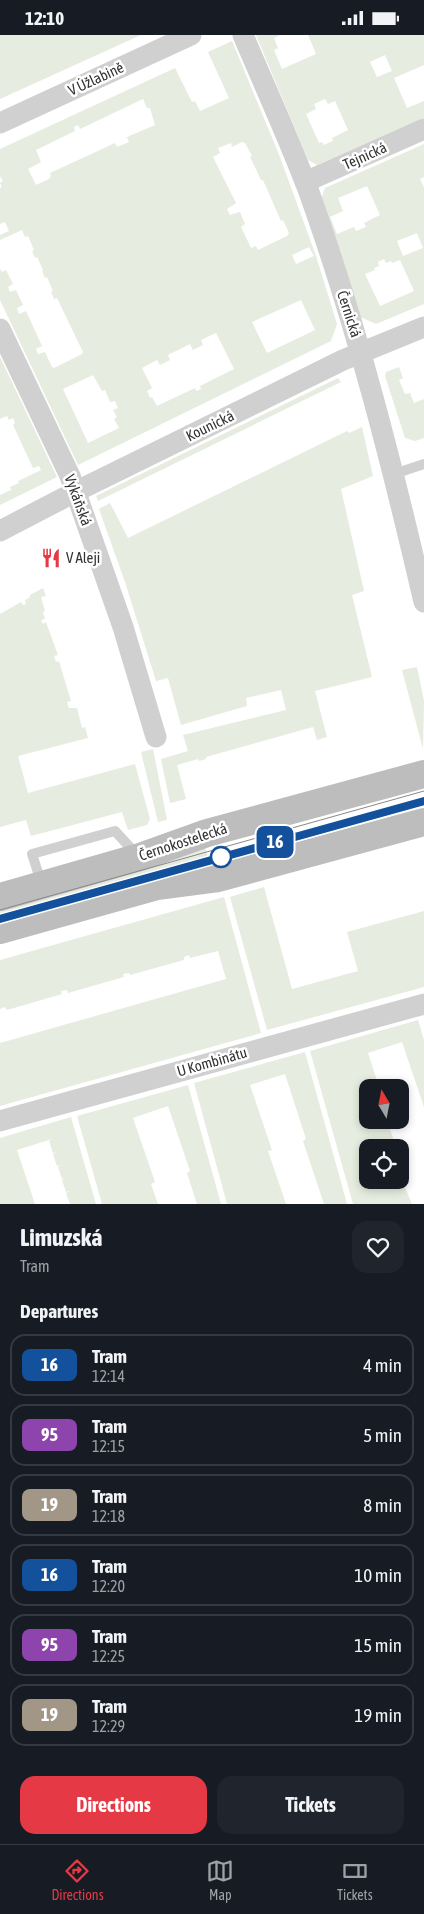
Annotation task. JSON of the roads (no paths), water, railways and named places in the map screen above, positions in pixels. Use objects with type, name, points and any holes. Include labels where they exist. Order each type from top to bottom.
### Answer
[{"type":"main road","name":"Černokostelecká","points":[[0,897],[140,857],[207,833],[424,774]]},
{"type":"main road","points":[[0,930],[157,886],[218,878],[424,822]]},
{"type":"street","name":"V Úžlabině","points":[[0,123],[191,35]]},
{"type":"street","name":"Černická","points":[[243,35],[305,182],[361,352],[394,473],[424,602]]},
{"type":"street","name":"Tejnická","points":[[305,182],[424,129]]},
{"type":"street","name":"Kounická","points":[[0,531],[75,492],[361,352],[424,327]]},
{"type":"street","name":"Vykáňská","points":[[0,329],[70,476],[123,627],[156,737]]},
{"type":"street","name":"U Kombinátu","points":[[0,1121],[424,1003]]},
{"type":"lane","points":[[394,473],[424,464]]},
{"type":"tram line","points":[[0,910],[424,791]]},
{"type":"tram line","points":[[0,919],[424,801]]},
{"type":"tram line","name":"16","points":[[0,919],[424,801]]},
{"type":"place","name":"V Aleji","points":[[51,558]]}]
